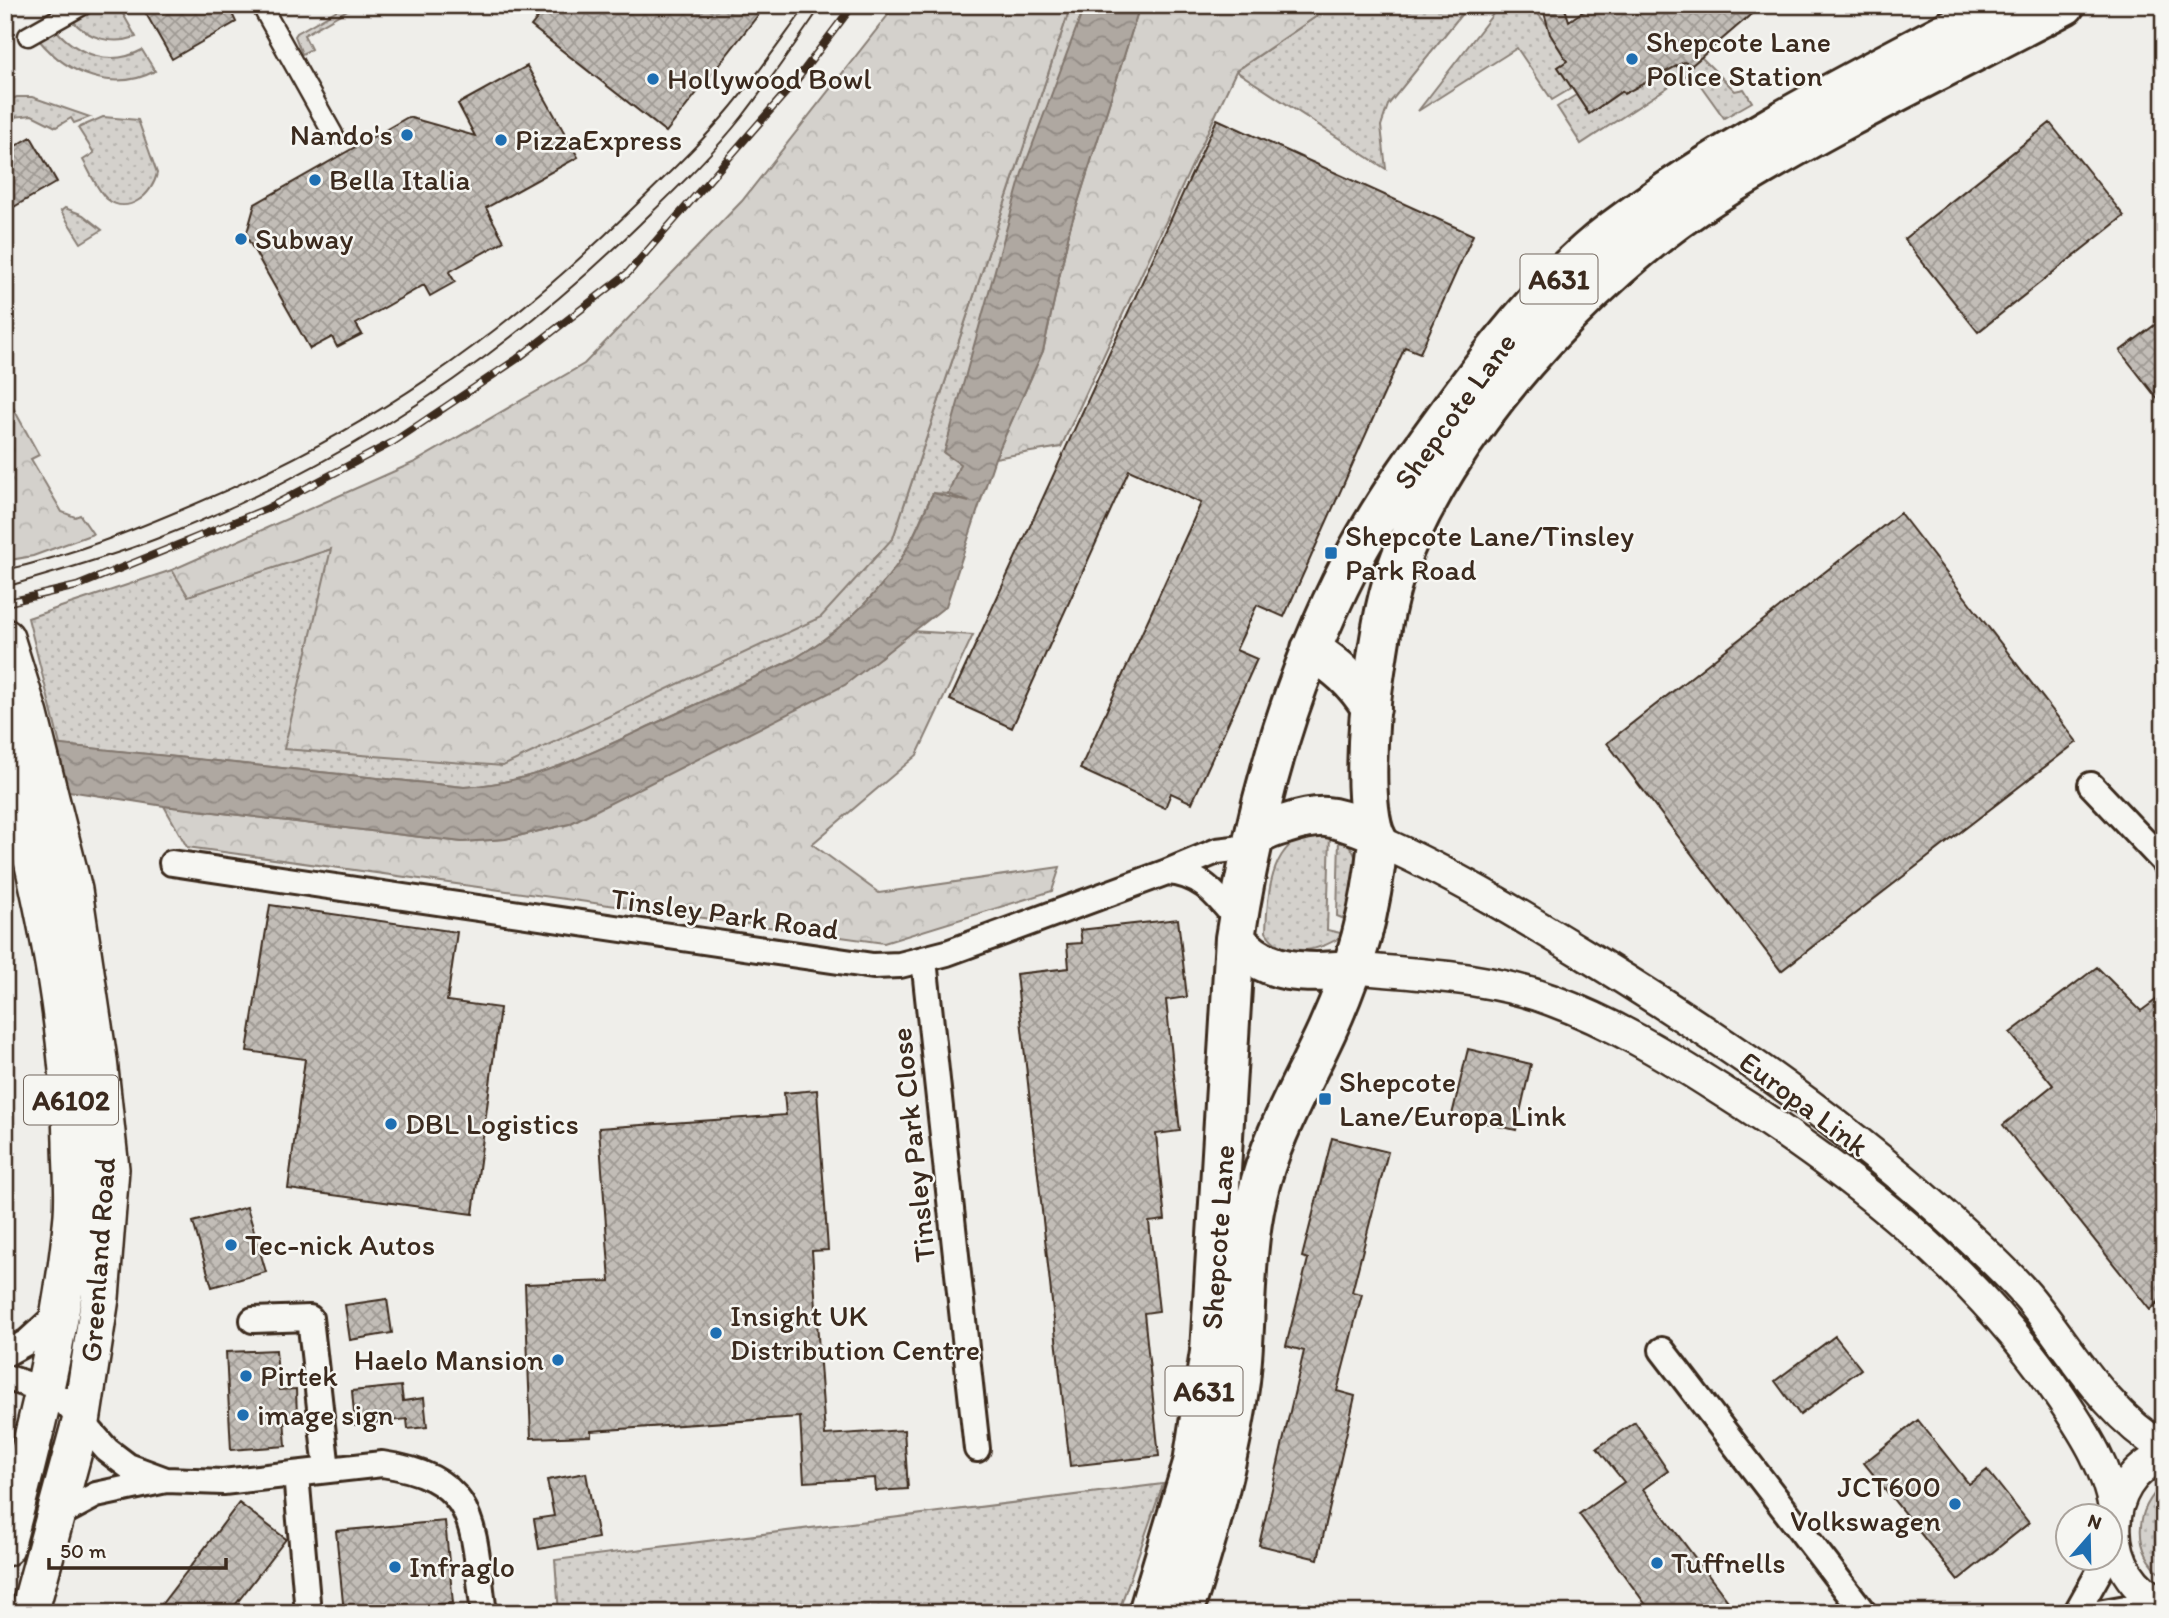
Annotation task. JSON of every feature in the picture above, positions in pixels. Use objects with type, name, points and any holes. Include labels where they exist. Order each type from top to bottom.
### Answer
[{"type":"highway","name":"Shepcote Lane","points":[[1147,1613],[1161,1576],[1193,1463],[1210,1352],[1229,1309],[1267,1161],[1281,1121],[1327,1030],[1353,969],[1369,917],[1375,836],[1368,762],[1371,708],[1381,635],[1395,575],[1419,518],[1438,455],[1493,352],[1562,277],[1611,232],[1666,193],[1759,135],[1998,5]]},
{"type":"highway","name":"Shepcote Lane","points":[[1185,1609],[1230,1449],[1240,1378],[1229,1309],[1236,930],[1264,788],[1284,721],[1311,649],[1352,562],[1438,455],[1486,411],[1557,325],[1658,236],[1710,198],[1775,159],[2064,5]]},
{"type":"highway","points":[[1311,649],[1338,667],[1359,687],[1371,708]]},
{"type":"highway","points":[[1253,842],[1264,831],[1314,815],[1326,815],[1375,836]]},
{"type":"highway","points":[[1236,930],[1252,956],[1288,972],[1353,969]]},
{"type":"highway","points":[[1185,1609],[1161,1576],[1181,1556],[1202,1550]]},
{"type":"main road","name":"A6102","points":[[5,638],[29,715],[57,891]]},
{"type":"main road","name":"A6102","points":[[5,744],[57,891]]},
{"type":"main road","name":"Greenland Road","points":[[5,1547],[45,1390],[62,1310],[73,1212],[71,1077],[59,983],[57,891]]},
{"type":"main road","name":"Greenland Road","points":[[29,1613],[81,1422],[100,1298],[110,1169],[98,1060],[57,891]]},
{"type":"street","points":[[28,36],[83,5]]},
{"type":"street","points":[[261,5],[333,134]]},
{"type":"street","points":[[2091,785],[2164,862]]},
{"type":"street","name":"Europa Link","points":[[1375,836],[1573,947],[1662,1002],[1814,1108],[1911,1186],[2004,1271],[2029,1297],[2122,1417],[2164,1448]]},
{"type":"street","name":"Tinsley Park Road","points":[[172,863],[873,966],[924,960],[1167,872],[1217,851],[1253,842]]},
{"type":"street","points":[[1167,872],[1188,876],[1207,886],[1236,930]]},
{"type":"street","name":"Tinsley Park Close","points":[[924,960],[977,1449]]},
{"type":"street","name":"Europa Link","points":[[1353,969],[1451,976],[1516,988],[1551,1000],[1667,1056],[1780,1129],[1910,1227],[1997,1316],[2039,1364],[2083,1430],[2111,1486],[2111,1502]]},
{"type":"street","name":"Greenland Road","points":[[5,1354],[27,1342],[62,1310]]},
{"type":"street","points":[[253,1320],[310,1318],[327,1470]]},
{"type":"street","points":[[1662,1350],[1864,1613]]},
{"type":"street","name":"Greenland Road","points":[[5,1377],[45,1390],[62,1399],[81,1422]]},
{"type":"street","points":[[81,1422],[128,1466],[166,1480]]},
{"type":"street","points":[[2121,1502],[2123,1492],[2135,1475],[2164,1456]]},
{"type":"street","points":[[50,1528],[66,1511],[96,1495],[166,1480],[223,1482],[382,1464],[406,1467],[442,1481],[457,1496],[473,1535],[484,1613]]},
{"type":"street","points":[[296,1474],[307,1613]]},
{"type":"street","name":"Europa Link","points":[[2124,1565],[2130,1577],[2162,1603]]},
{"type":"street","points":[[2076,1613],[2097,1572]]},
{"type":"street","points":[[2098,1613],[2162,1603]]},
{"type":"green space","points":[[100,5],[118,5],[136,37],[101,39],[78,27],[72,20]]},
{"type":"green space","points":[[346,5],[356,5],[304,35],[311,49],[302,54],[295,36],[297,33]]},
{"type":"green space","points":[[896,5],[1071,5],[893,538],[821,617],[503,766],[284,749],[331,549],[188,596],[172,570],[415,462],[584,364],[742,201]]},
{"type":"green space","points":[[1071,5],[1088,5],[960,464],[948,494],[933,493],[897,565],[863,606],[823,640],[794,659],[583,756],[538,773],[490,784],[464,787],[60,745],[28,618],[172,570],[189,595],[331,549],[893,538]]},
{"type":"green space","points":[[1140,5],[1333,5],[1236,71],[1061,447],[995,458],[1043,351],[1070,228]]},
{"type":"green space","points":[[1333,5],[1469,5],[1388,105],[1381,126],[1386,169],[1236,71]]},
{"type":"green space","points":[[1500,5],[1531,5],[1548,26],[1567,61],[1558,67],[1572,88],[1552,100],[1517,48],[1418,111]]},
{"type":"green space","points":[[56,30],[74,46],[96,56],[119,58],[142,50],[155,71],[124,80],[108,80],[77,71],[50,52],[39,40]]},
{"type":"green space","points":[[1701,57],[1735,91],[1744,89],[1752,102],[1724,118],[1691,72],[1581,144],[1557,107],[1576,95],[1589,114],[1622,91],[1624,93],[1684,62]]},
{"type":"green space","points":[[17,97],[32,97],[90,117],[74,123],[71,118],[56,127],[32,115],[14,117],[5,101]]},
{"type":"green space","points":[[103,117],[138,120],[157,173],[145,195],[131,204],[115,204],[107,199],[83,160],[94,153],[78,128]]},
{"type":"green space","points":[[65,208],[83,215],[102,230],[81,243],[61,211]]},
{"type":"green space","points":[[5,393],[39,455],[31,459],[62,512],[75,517],[80,515],[93,534],[33,556],[10,560],[5,547]]},
{"type":"green space","points":[[911,631],[973,635],[917,755],[812,844],[879,893],[1060,867],[1052,891],[884,943],[187,847],[164,806],[462,842],[505,839],[569,824],[881,657]]},
{"type":"green space","points":[[1330,833],[1327,930],[1345,934],[1315,948],[1293,950],[1283,947],[1266,932],[1269,894],[1275,868],[1280,857],[1297,840]]},
{"type":"green space","points":[[1339,838],[1354,853],[1357,864],[1352,922],[1337,916]]},
{"type":"green space","points":[[1163,1484],[1118,1613],[559,1613],[555,1560]]},
{"type":"green space","points":[[2164,1484],[2164,1576],[2146,1554],[2141,1530],[2147,1506]]},
{"type":"water","points":[[1085,5],[1140,5],[1070,228],[1043,351],[995,458],[946,606],[845,685],[569,824],[505,839],[462,842],[164,806],[5,781],[5,739],[464,787],[490,784],[538,773],[583,756],[794,659],[823,640],[863,606],[897,565],[933,493],[969,502],[948,494],[960,464],[944,453],[1022,173]]},
{"type":"building","points":[[141,5],[228,5],[236,22],[172,59]]},
{"type":"building","name":"Hollywood Bowl","points":[[548,5],[766,5],[666,132],[531,26]]},
{"type":"building","name":"Shepcote Lane Police Station","points":[[1542,5],[1564,5],[1569,21],[1592,5],[1762,5],[1692,65],[1684,62],[1624,94],[1622,91],[1589,114],[1558,67],[1567,61],[1550,34]]},
{"type":"building","points":[[527,66],[578,157],[486,208],[504,241],[449,272],[455,282],[430,296],[424,285],[356,324],[362,334],[337,347],[332,337],[310,349],[246,236],[255,204],[408,117],[475,136],[458,104]]},
{"type":"building","points":[[1217,119],[1473,235],[1420,353],[1405,347],[1284,617],[1257,605],[1236,650],[1257,659],[1192,803],[1171,793],[1165,808],[1080,769],[1201,503],[1129,470],[1012,728],[950,700]]},
{"type":"building","points":[[2050,123],[2124,216],[1978,332],[1904,239]]},
{"type":"building","points":[[31,137],[57,182],[5,212],[5,152]]},
{"type":"building","points":[[2164,318],[2164,407],[2120,351]]},
{"type":"building","points":[[1900,513],[2077,742],[1781,971],[1607,743]]},
{"type":"building","name":"DBL Logistics","points":[[270,905],[457,932],[447,1001],[500,1008],[473,1214],[288,1189],[305,1059],[247,1051]]},
{"type":"building","points":[[1178,919],[1187,997],[1166,1000],[1180,1131],[1156,1134],[1165,1220],[1149,1222],[1159,1311],[1144,1313],[1159,1456],[1070,1466],[1016,974],[1069,968],[1067,944],[1082,943],[1080,930]]},
{"type":"building","points":[[2097,967],[2141,1011],[2164,994],[2164,1297],[2150,1310],[2003,1125],[2053,1085],[2010,1033]]},
{"type":"building","points":[[1468,1049],[1531,1064],[1516,1130],[1452,1115]]},
{"type":"building","name":"Insight UK Distribution Centre","points":[[817,1090],[828,1250],[812,1251],[825,1435],[904,1430],[908,1489],[876,1491],[875,1478],[804,1482],[800,1417],[591,1431],[591,1436],[531,1438],[525,1284],[610,1281],[599,1128],[786,1115],[784,1093]]},
{"type":"building","points":[[1332,1138],[1388,1152],[1352,1292],[1362,1294],[1337,1391],[1355,1396],[1318,1559],[1259,1545],[1304,1351],[1286,1346],[1308,1259],[1302,1257]]},
{"type":"building","points":[[247,1207],[266,1272],[212,1287],[193,1222]]},
{"type":"building","points":[[387,1299],[392,1333],[350,1340],[345,1305]]},
{"type":"building","points":[[1835,1336],[1861,1369],[1800,1415],[1775,1381]]},
{"type":"building","points":[[276,1350],[279,1390],[296,1389],[297,1417],[284,1418],[286,1446],[231,1450],[226,1352]]},
{"type":"building","points":[[401,1386],[403,1401],[424,1398],[427,1427],[408,1429],[407,1419],[355,1425],[352,1391]]},
{"type":"building","name":"JCT600 Volkswagen","points":[[1918,1420],[1969,1484],[1987,1470],[2029,1523],[1958,1580],[1864,1463]]},
{"type":"building","name":"Tuffnells","points":[[1635,1422],[1668,1471],[1643,1489],[1737,1613],[1652,1613],[1579,1514],[1624,1482],[1597,1448]]},
{"type":"building","points":[[586,1473],[598,1538],[539,1549],[534,1519],[554,1516],[547,1480]]},
{"type":"building","points":[[239,1503],[286,1539],[229,1613],[155,1613]]},
{"type":"building","name":"Infraglo","points":[[445,1521],[453,1603],[344,1613],[336,1531]]},
{"type":"tram line","points":[[5,570],[102,542],[258,476],[318,445],[430,377],[534,298],[585,254],[672,170],[731,107],[807,5]]},
{"type":"tram line","points":[[5,587],[119,552],[224,511],[353,444],[474,365],[587,274],[693,172],[742,117],[822,5]]},
{"type":"railway","points":[[5,603],[77,586],[266,509],[393,442],[517,359],[628,273],[795,82],[853,5]]},
{"type":"place","name":"Shepcote Lane Police Station","points":[[1632,59]]},
{"type":"place","name":"Hollywood Bowl","points":[[653,79]]},
{"type":"place","name":"Nando's","points":[[407,135]]},
{"type":"place","name":"PizzaExpress","points":[[501,140]]},
{"type":"place","name":"Bella Italia","points":[[315,180]]},
{"type":"place","name":"Subway","points":[[241,239]]},
{"type":"place","name":"Shepcote Lane/Tinsley Park Road","points":[[1331,553]]},
{"type":"place","name":"Shepcote Lane/Europa Link","points":[[1325,1099]]},
{"type":"place","name":"DBL Logistics","points":[[391,1124]]},
{"type":"place","name":"Tec-nick Autos","points":[[231,1245]]},
{"type":"place","name":"Insight UK Distribution Centre","points":[[716,1333]]},
{"type":"place","name":"Haelo Mansion","points":[[558,1360]]},
{"type":"place","name":"Pirtek","points":[[246,1376]]},
{"type":"place","name":"image sign","points":[[243,1415]]},
{"type":"place","name":"JCT600 Volkswagen","points":[[1955,1504]]},
{"type":"place","name":"Tuffnells","points":[[1657,1563]]},
{"type":"place","name":"Infraglo","points":[[395,1567]]}]
